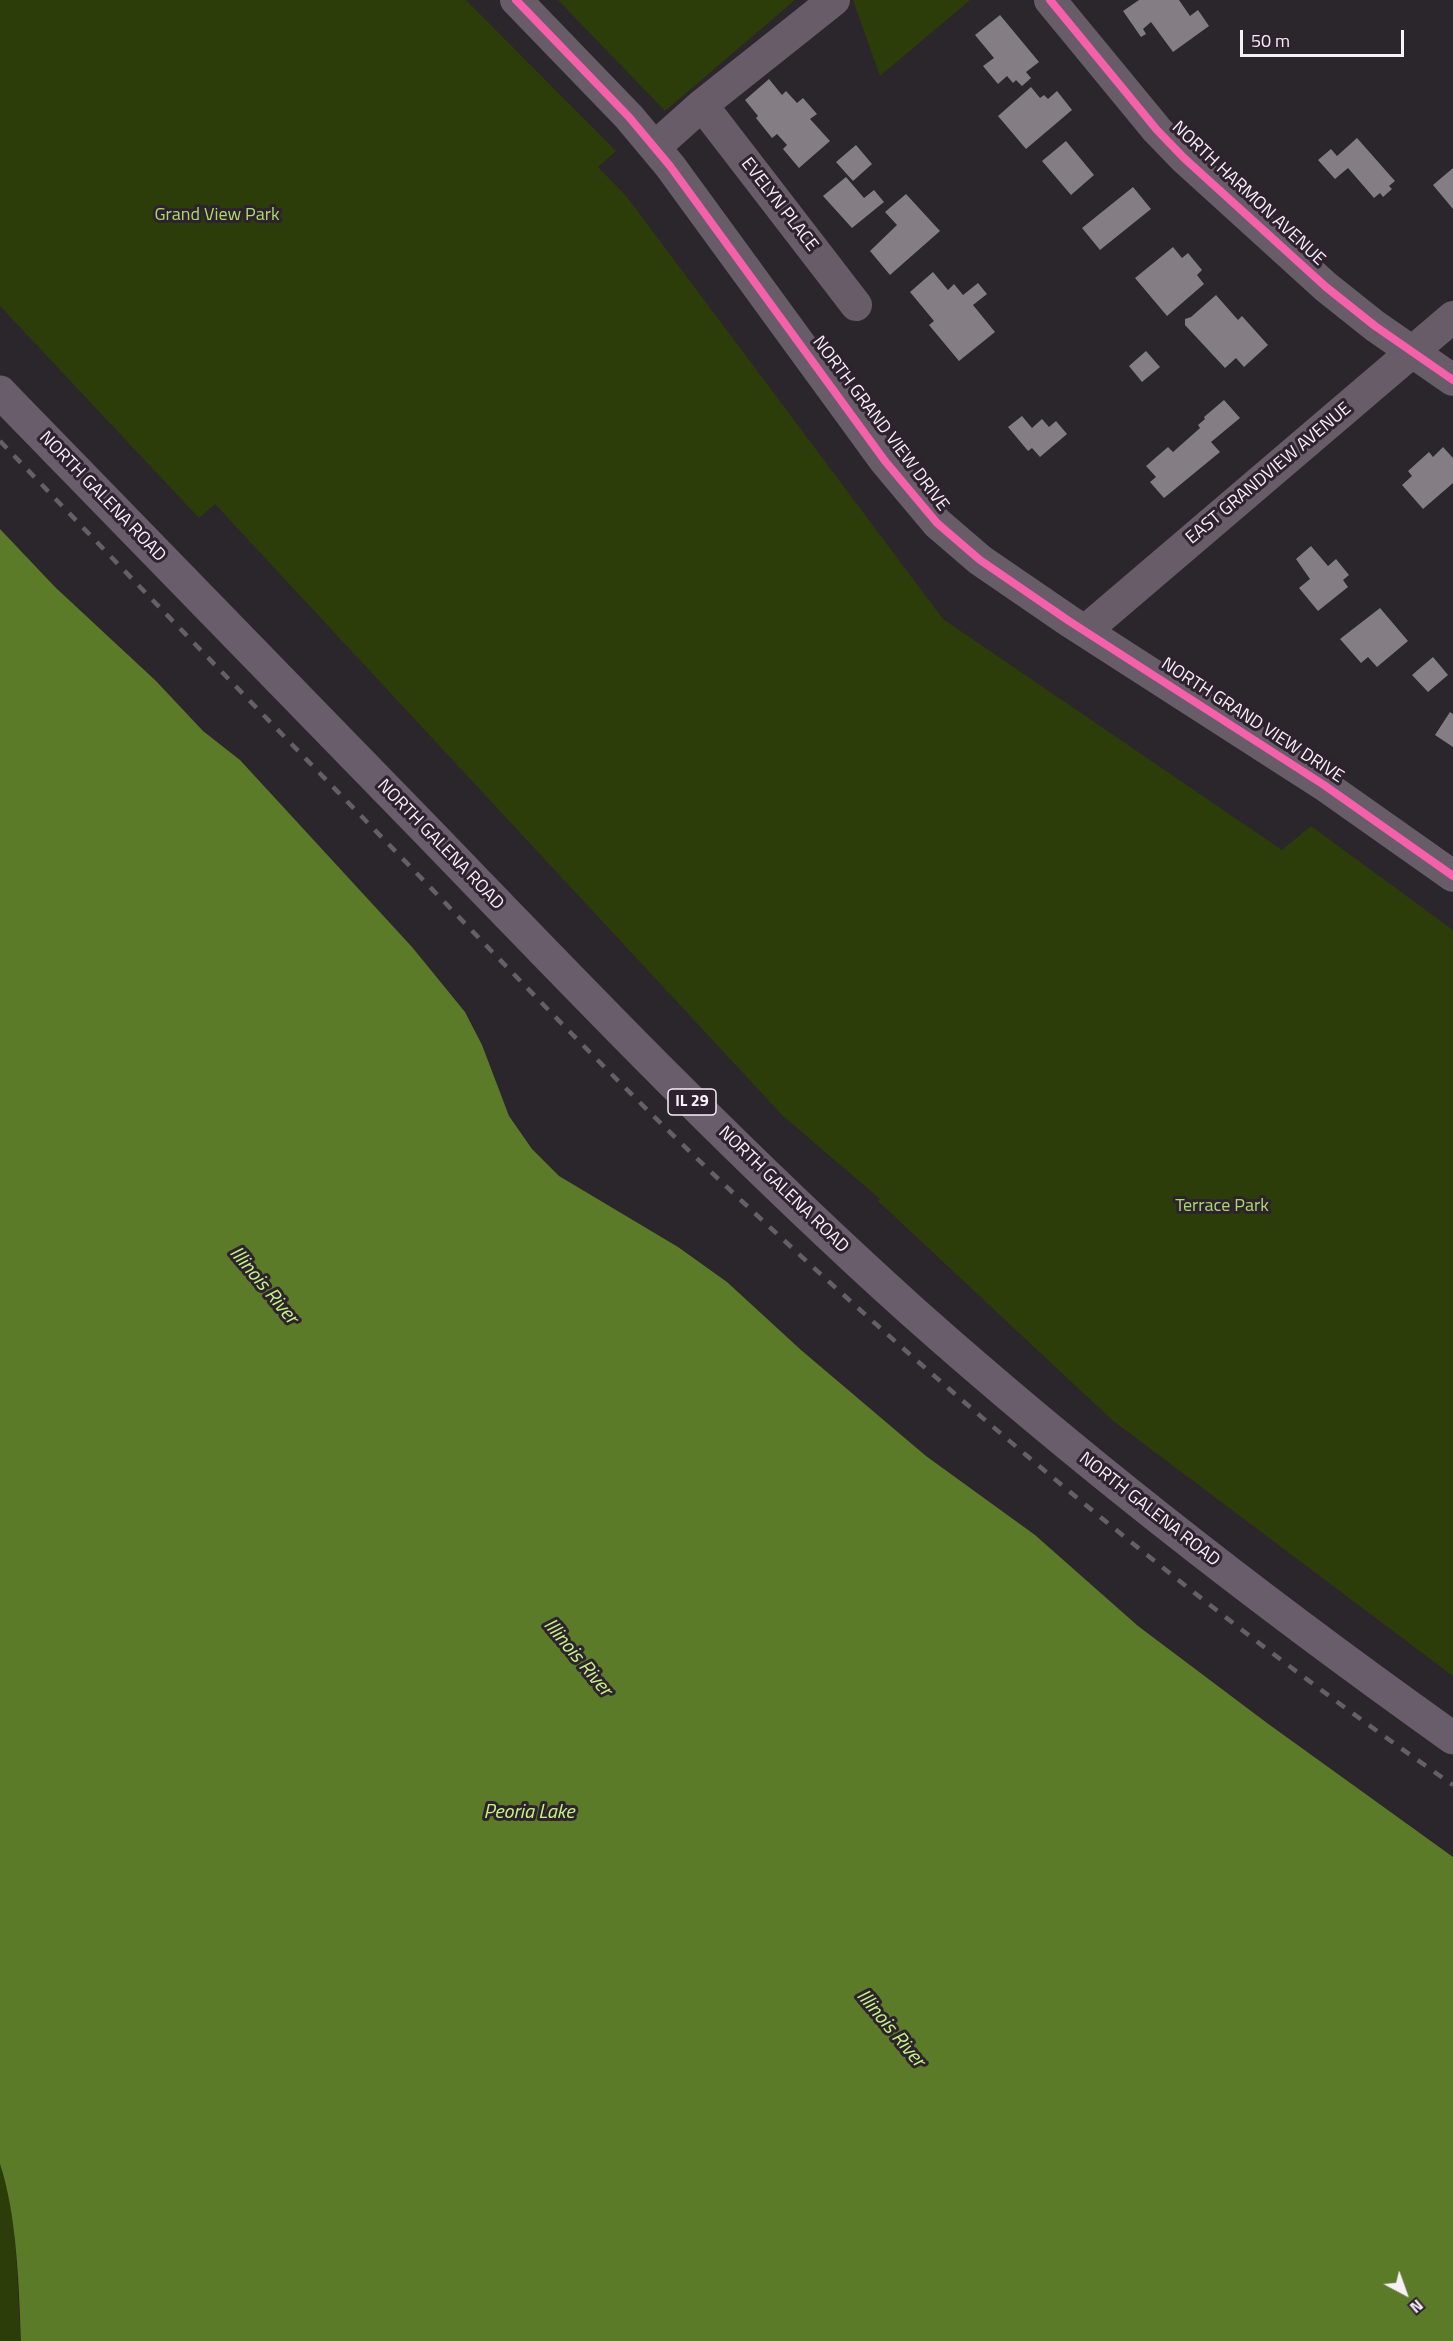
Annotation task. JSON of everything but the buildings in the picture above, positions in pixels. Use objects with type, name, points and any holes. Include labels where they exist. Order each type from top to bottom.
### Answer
[{"type":"main road","name":"NORTH GALENA ROAD","points":[[0,392],[602,1012],[844,1248],[996,1384],[1134,1499],[1271,1606],[1453,1738]]},
{"type":"street","points":[[655,147],[702,105],[834,0]]},
{"type":"street","name":"NORTH HARMON AVENUE","points":[[1050,0],[1157,130],[1185,158],[1312,274],[1412,352],[1453,380]]},
{"type":"street","name":"NORTH GRAND VIEW DRIVE","points":[[531,5],[655,147],[740,258],[874,446],[925,510],[980,560],[1085,631],[1296,766],[1453,876]]},
{"type":"street","name":"EVELYN PLACE","points":[[702,105],[856,304]]},
{"type":"street","name":"EAST GRANDVIEW AVENUE","points":[[1085,631],[1453,317]]},
{"type":"green space","points":[[0,0],[466,0],[616,151],[598,167],[627,197],[943,619],[1282,850],[1311,826],[1453,930],[1453,1676],[1112,1420],[878,1201],[880,1199],[783,1116],[215,504],[199,518],[0,306]]},
{"type":"green space","points":[[558,0],[795,0],[665,111]]},
{"type":"green space","points":[[853,0],[970,0],[880,76]]},
{"type":"green space","points":[[0,2164],[14,2229],[21,2341],[0,2341]]},
{"type":"water","name":"Peoria Lake","points":[[0,529],[55,587],[156,681],[203,731],[240,760],[412,947],[465,1012],[482,1045],[509,1116],[532,1149],[559,1176],[678,1247],[727,1282],[801,1350],[926,1456],[1035,1535],[1138,1626],[1267,1723],[1453,1857],[1453,2341],[21,2341],[14,2228],[0,2164]]},
{"type":"railway","points":[[0,441],[571,1033],[745,1204],[829,1282],[1001,1434],[1177,1579],[1268,1650],[1453,1785]]},
{"type":"cycle path","points":[[516,0],[629,117],[670,166],[885,461],[937,523],[980,560],[1069,621],[1324,785],[1453,876]]},
{"type":"cycle path","points":[[1050,0],[1157,130],[1184,158],[1326,287],[1375,326],[1453,380]]},
{"type":"park label","name":"Grand View Park","points":[[217,216]]},
{"type":"park label","name":"Terrace Park","points":[[1222,1207]]},
{"type":"water label","name":"Illinois River","points":[[263,1286]]},
{"type":"water label","name":"Illinois River","points":[[577,1658]]},
{"type":"water label","name":"Illinois River","points":[[890,2029]]}]
